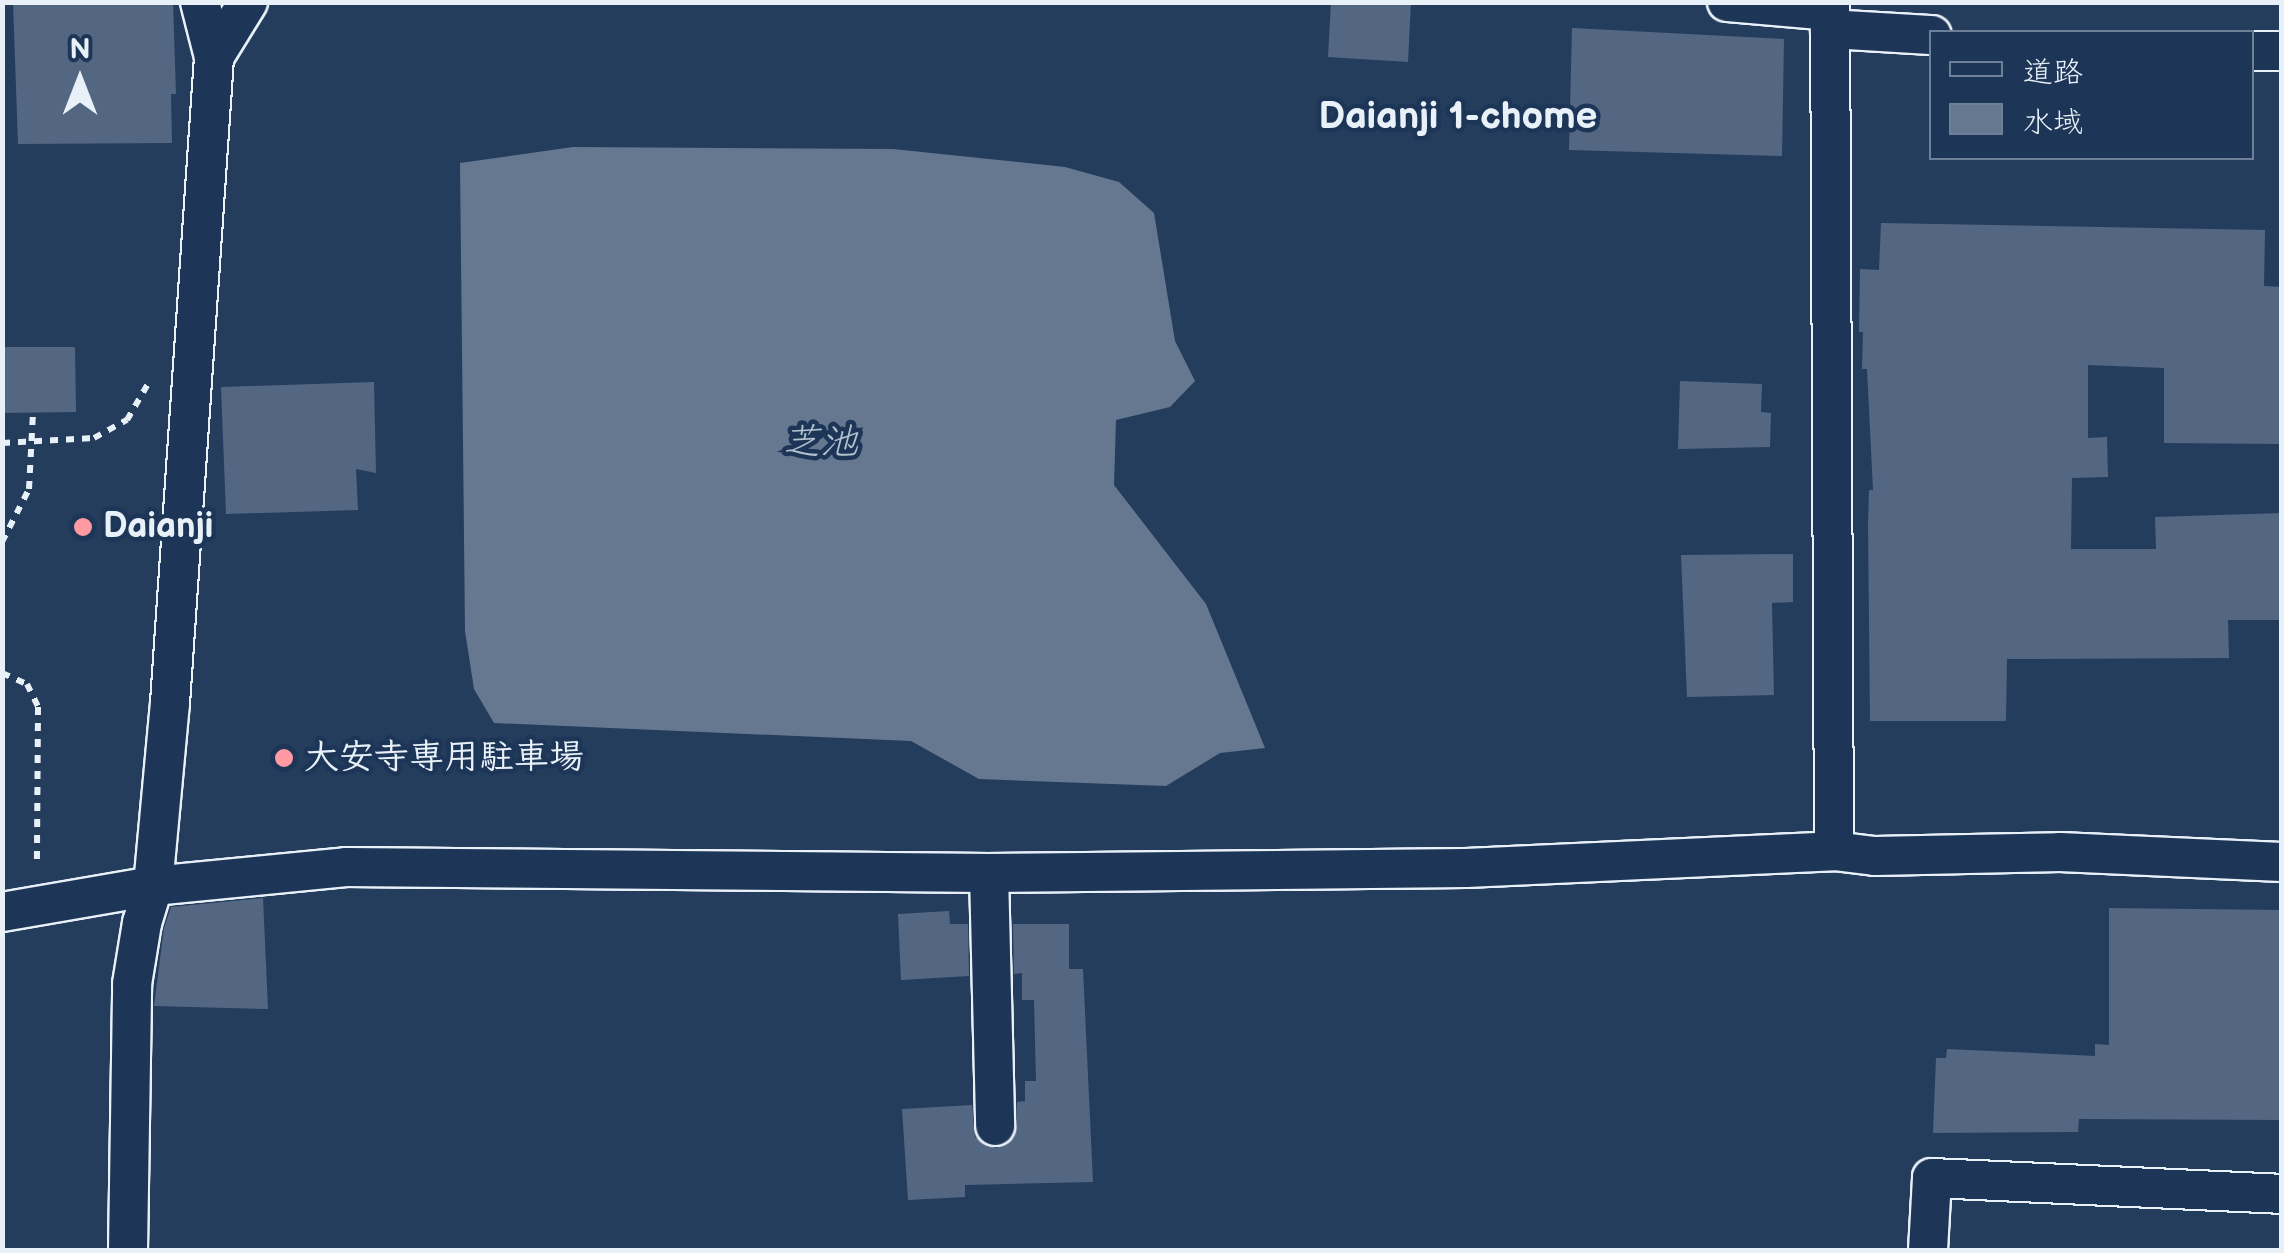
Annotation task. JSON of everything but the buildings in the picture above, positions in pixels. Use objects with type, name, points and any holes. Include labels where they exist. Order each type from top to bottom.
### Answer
[{"type":"street","points":[[128,1250],[132,984],[142,923],[154,886],[214,57],[200,2]]},
{"type":"street","points":[[214,57],[248,2]]},
{"type":"street","points":[[1727,2],[1831,14],[1929,34]]},
{"type":"street","points":[[1831,14],[1834,851]]},
{"type":"street","points":[[2254,51],[2282,51]]},
{"type":"street","points":[[19,910],[154,886],[346,867],[989,873],[1466,868],[1834,851],[1875,856],[2060,852],[2282,862]]},
{"type":"street","points":[[989,873],[995,1126]]},
{"type":"street","points":[[1928,1250],[1932,1178],[2282,1194]]},
{"type":"path","points":[[2,444],[94,438],[126,420],[154,373],[194,350]]},
{"type":"path","points":[[2,542],[29,488],[32,413]]},
{"type":"path","points":[[2,673],[27,684],[38,707],[19,910]]},
{"type":"water","name":"芝池","points":[[573,147],[893,149],[1065,167],[1119,182],[1154,213],[1175,341],[1195,381],[1170,407],[1116,420],[1114,485],[1206,604],[1265,748],[1220,753],[1166,786],[979,779],[911,741],[494,723],[474,689],[465,631],[460,163]]},
{"type":"place","name":"Daianji","points":[[83,527]]},
{"type":"place","name":"大安寺専用駐車場","points":[[284,758]]},
{"type":"district","name":"Daianji 1-chome","points":[[1458,117]]}]
